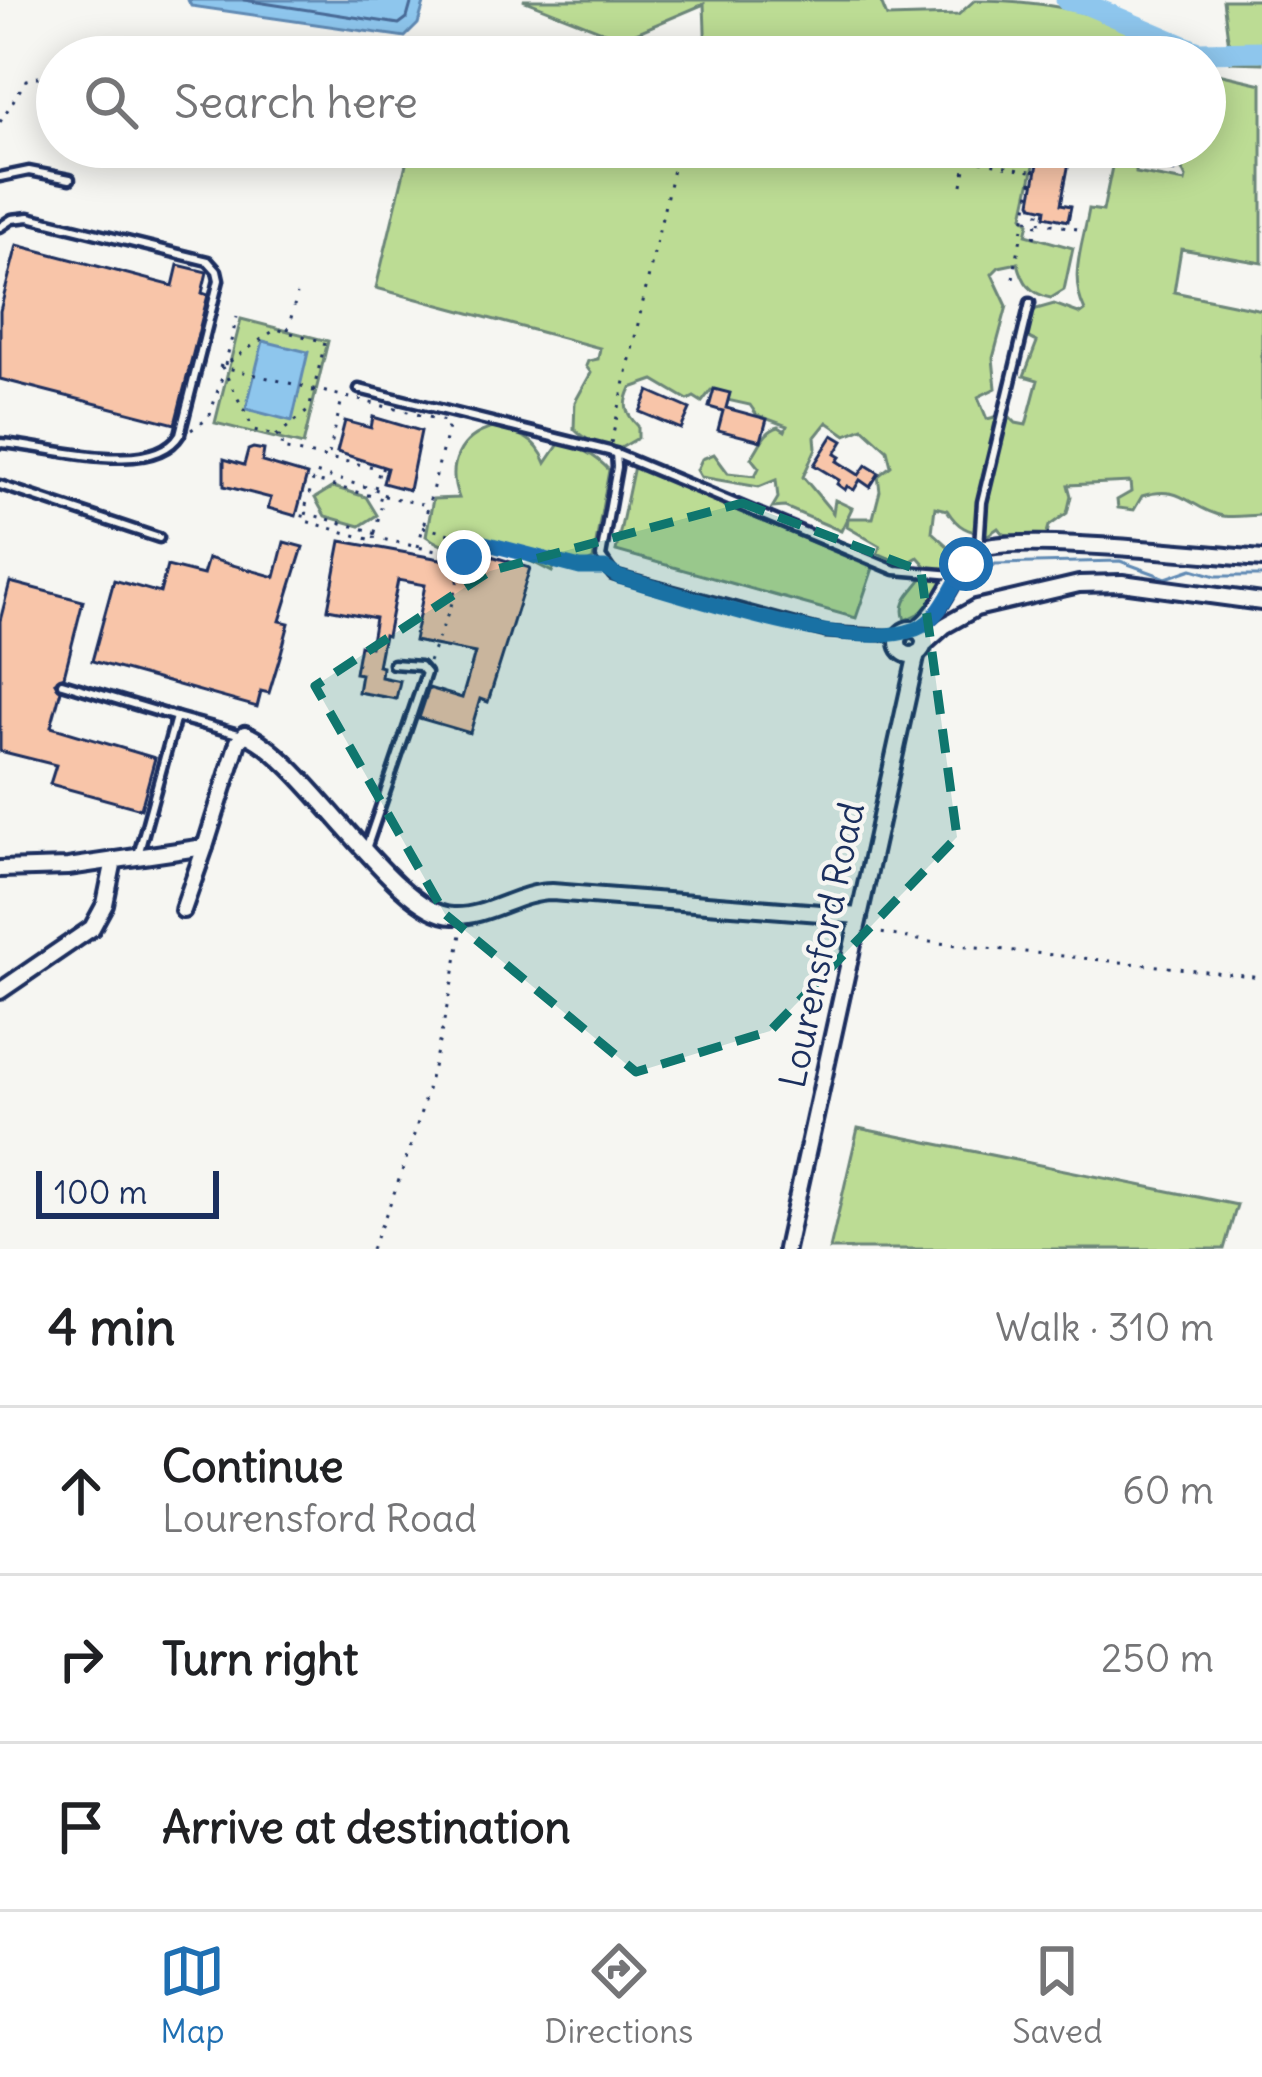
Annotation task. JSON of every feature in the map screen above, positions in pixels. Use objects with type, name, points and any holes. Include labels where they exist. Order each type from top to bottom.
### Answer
[{"type":"street","points":[[1262,559],[1005,542],[979,550],[934,617],[907,633],[902,651],[920,649],[944,626],[976,608],[1079,584],[1122,583],[1262,602]]},
{"type":"street","points":[[907,633],[920,649]]},
{"type":"street","name":"Lourensford Road","points":[[786,1249],[920,649]]},
{"type":"street","points":[[183,910],[242,735],[249,735],[426,908],[447,916],[552,892],[858,922]]},
{"type":"street","points":[[0,869],[68,867],[205,847]]},
{"type":"street","points":[[0,991],[92,928],[105,904],[114,860]]},
{"type":"lane","points":[[0,177],[28,171],[70,179]]},
{"type":"lane","points":[[0,226],[29,217],[208,261],[219,280],[179,436],[160,452],[118,458],[0,443]]},
{"type":"lane","points":[[979,550],[982,502],[1030,303]]},
{"type":"lane","points":[[359,389],[613,452],[895,570],[959,575]]},
{"type":"lane","points":[[613,452],[617,467],[601,550],[605,568],[619,577],[826,632],[907,633]]},
{"type":"lane","points":[[0,485],[159,538]]},
{"type":"lane","points":[[366,850],[425,670],[393,664]]},
{"type":"lane","points":[[62,683],[242,735]]},
{"type":"lane","points":[[138,855],[176,717]]},
{"type":"path","points":[[0,122],[29,78],[36,77]]},
{"type":"path","points":[[613,452],[674,168]]},
{"type":"path","points":[[962,185],[965,168]]},
{"type":"path","points":[[1016,168],[1035,172]]},
{"type":"path","points":[[1013,278],[1036,168]]},
{"type":"path","points":[[1152,168],[1184,173]]},
{"type":"path","points":[[1034,238],[1040,208]]},
{"type":"path","points":[[1025,219],[1082,230]]},
{"type":"path","points":[[287,332],[297,294]]},
{"type":"path","points":[[179,436],[206,422],[237,317]]},
{"type":"path","points":[[223,367],[276,329],[326,342],[309,410],[276,436]]},
{"type":"path","points":[[223,367],[449,424]]},
{"type":"path","points":[[223,367],[254,430],[284,437],[281,449],[382,468],[374,490]]},
{"type":"path","points":[[323,475],[342,397]]},
{"type":"path","points":[[418,547],[452,410]]},
{"type":"path","points":[[315,473],[386,493],[373,540],[302,520],[314,480],[315,473]]},
{"type":"path","points":[[314,480],[429,506]]},
{"type":"path","points":[[423,527],[580,568],[605,568]]},
{"type":"path","points":[[374,534],[464,557]]},
{"type":"path","points":[[425,670],[437,648],[469,539]]},
{"type":"path","points":[[371,1249],[424,1105],[445,1024],[463,916]]},
{"type":"path","points":[[858,922],[930,942],[1262,977]]},
{"type":"highlighted area","points":[[742,503],[921,571],[957,837],[770,1031],[636,1072],[445,914],[315,686],[490,571]]},
{"type":"green space","points":[[523,0],[880,0],[887,17],[958,15],[975,0],[1023,2],[1101,18],[1137,36],[705,36],[704,4],[629,36],[614,36]]},
{"type":"green space","points":[[1223,0],[1262,0],[1262,63],[1231,62]]},
{"type":"green space","points":[[1226,76],[1262,84],[1262,263],[1181,249],[1174,292],[1262,310],[1262,515],[1223,516],[1167,493],[1142,496],[1134,510],[1118,508],[1117,500],[1131,492],[1130,482],[1068,485],[1067,513],[1049,526],[1045,540],[1003,534],[998,528],[988,535],[974,532],[959,525],[947,510],[935,507],[932,532],[963,560],[936,605],[905,620],[906,599],[928,568],[918,557],[905,565],[878,553],[880,546],[847,527],[848,518],[873,518],[880,491],[878,476],[891,466],[887,450],[863,428],[846,435],[827,422],[815,437],[816,448],[803,477],[833,513],[835,500],[852,508],[841,531],[785,507],[772,508],[778,498],[776,480],[759,487],[701,477],[697,470],[702,459],[714,454],[728,473],[755,476],[759,468],[751,458],[762,440],[774,429],[785,431],[787,426],[757,415],[750,405],[711,390],[702,402],[694,397],[688,400],[654,380],[631,388],[627,399],[638,438],[619,449],[600,444],[574,429],[575,402],[591,373],[586,366],[598,359],[600,348],[376,288],[405,168],[1033,168],[1023,216],[1029,223],[1026,235],[1073,248],[1064,290],[1051,298],[1038,294],[1025,281],[1018,263],[999,267],[992,274],[1007,306],[993,358],[996,388],[978,397],[987,419],[1007,414],[1026,425],[1038,380],[1024,376],[1037,342],[1027,337],[1033,310],[1054,304],[1081,314],[1085,311],[1077,273],[1081,248],[1089,209],[1103,211],[1112,168],[1136,168],[1136,173],[1185,182],[1181,168],[1226,168]]},
{"type":"green space","points":[[241,319],[328,341],[303,445],[215,423]]},
{"type":"green space","points":[[493,428],[532,442],[546,463],[559,444],[586,452],[609,470],[593,560],[584,565],[558,558],[552,572],[509,550],[494,547],[486,553],[471,543],[448,547],[426,536],[433,499],[459,498],[454,475],[458,454],[472,438]]},
{"type":"green space","points":[[634,466],[873,568],[856,618],[616,551]]},
{"type":"green space","points":[[333,487],[366,497],[377,515],[360,526],[325,516],[315,498]]},
{"type":"green space","points":[[858,1128],[1237,1205],[1224,1249],[830,1249]]},
{"type":"water","points":[[188,0],[425,0],[418,24],[406,36],[191,6]]},
{"type":"water","points":[[263,341],[308,352],[292,421],[246,409]]},
{"type":"building","points":[[1037,168],[1068,168],[1061,204],[1071,206],[1068,221],[1045,216],[1046,209],[1031,202]]},
{"type":"building","points":[[17,245],[173,286],[178,265],[207,272],[202,293],[208,295],[175,424],[0,379],[0,311]]},
{"type":"building","points":[[714,389],[730,393],[726,408],[767,419],[761,441],[718,430],[723,411],[709,407]]},
{"type":"building","points":[[649,391],[690,409],[681,429],[640,412]]},
{"type":"building","points":[[373,417],[421,431],[409,490],[383,483],[387,468],[337,452],[345,421],[371,428]]},
{"type":"building","points":[[833,435],[843,441],[835,454],[840,457],[837,461],[859,475],[866,465],[879,473],[870,487],[860,480],[854,490],[847,486],[845,490],[837,484],[839,480],[814,465]]},
{"type":"building","points":[[253,448],[264,450],[262,462],[307,475],[296,516],[268,508],[271,498],[224,486],[224,459],[244,465]]},
{"type":"building","points":[[341,541],[468,564],[472,550],[530,568],[488,702],[480,699],[470,733],[419,718],[429,688],[462,698],[475,653],[414,641],[425,585],[398,580],[384,635],[378,666],[381,677],[400,681],[396,699],[358,692],[361,674],[355,673],[360,645],[370,647],[375,618],[328,609]]},
{"type":"building","points":[[284,542],[303,547],[280,621],[289,623],[281,653],[269,693],[261,691],[257,707],[92,661],[114,580],[160,593],[167,566],[203,575],[208,558],[275,577]]},
{"type":"building","points":[[10,582],[83,601],[64,676],[55,682],[61,690],[51,727],[155,758],[141,809],[50,784],[56,765],[0,751],[0,621]]},
{"type":"waterway","points":[[1066,0],[1161,36]]},
{"type":"waterway","points":[[1226,52],[1262,51]]},
{"type":"waterway","points":[[975,589],[995,564],[1120,561],[1166,578],[1192,569],[1216,576],[1262,576]]},
{"type":"route","points":[[464,557],[469,539],[580,568],[605,568],[619,577],[826,632],[900,636],[934,617],[966,564]]}]
